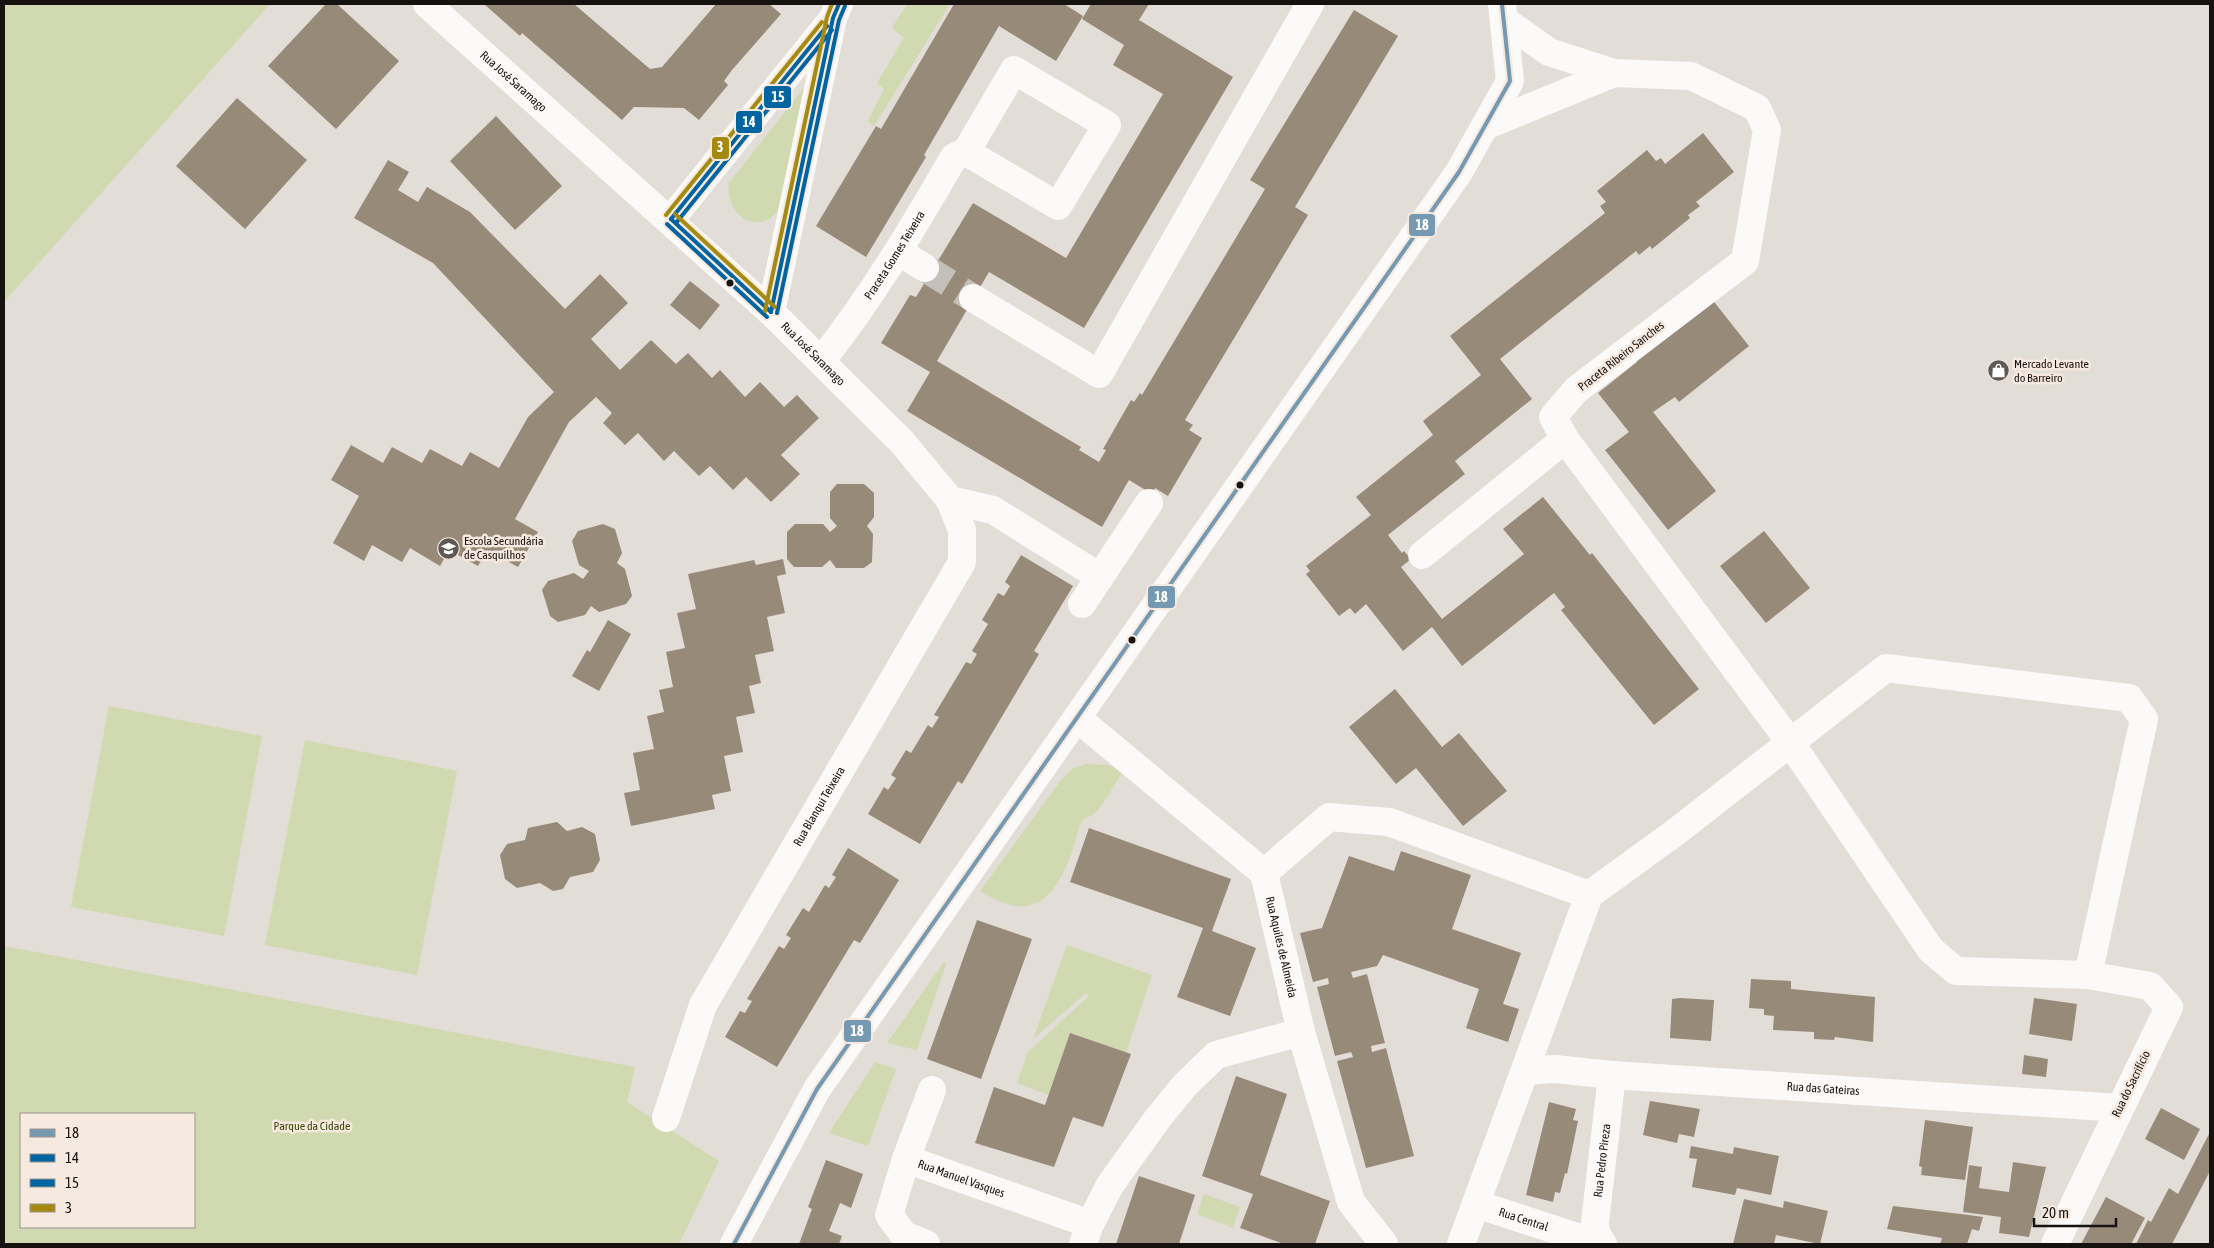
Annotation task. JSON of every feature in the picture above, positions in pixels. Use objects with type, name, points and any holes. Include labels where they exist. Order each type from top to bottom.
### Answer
[{"type":"street","name":"Rua José Saramago","points":[[427,4],[671,220],[771,312],[902,442],[950,500]]},
{"type":"street","points":[[973,298],[1099,374],[1310,4]]},
{"type":"street","points":[[671,220],[829,9]]},
{"type":"street","points":[[771,312],[829,9]]},
{"type":"street","points":[[734,1244],[817,1089],[1460,172],[1510,81],[1503,12]]},
{"type":"street","name":"Praceta Ribeiro Sanches","points":[[1503,12],[1549,52],[1614,73],[1691,76],[1757,108],[1767,130],[1745,261],[1576,390],[1553,417],[1565,439],[1790,742],[1931,950],[1956,971],[2088,976]]},
{"type":"street","name":"Praceta Gomes Teixeira","points":[[821,361],[854,319],[899,252],[954,157],[966,152],[1014,70],[1107,125],[1058,206],[966,152]]},
{"type":"street","name":"Praceta Ribeiro Sanches","points":[[1485,126],[1614,73]]},
{"type":"street","points":[[899,252],[925,268]]},
{"type":"street","points":[[1422,554],[1565,439]]},
{"type":"street","points":[[950,500],[993,510],[1100,577]]},
{"type":"street","name":"Rua Blanqui Teixeira","points":[[666,1118],[703,1005],[962,562],[962,530],[950,500]]},
{"type":"street","points":[[1082,604],[1149,503]]},
{"type":"street","points":[[1461,1244],[1589,895],[1677,831],[1886,668],[2129,698],[2144,719],[2088,976]]},
{"type":"street","points":[[1077,718],[1264,873],[1330,817],[1389,822],[1589,895]]},
{"type":"street","name":"Rua Aquiles de Almeida","points":[[1264,873],[1301,1032],[1351,1202],[1384,1244]]},
{"type":"street","name":"Rua do Sacrifício","points":[[2055,1244],[2169,1007],[2150,986],[2088,976]]},
{"type":"street","name":"Rua Manuel Vasques","points":[[926,1244],[904,1235],[888,1215],[906,1159],[1086,1234],[1110,1185],[1158,1118],[1185,1085],[1216,1055],[1301,1032]]},
{"type":"street","name":"Rua das Gateiras","points":[[1525,1071],[1555,1069],[1612,1075],[2120,1108]]},
{"type":"street","name":"Rua Pedro Pireza","points":[[1601,1244],[1596,1233],[1595,1222],[1612,1075]]},
{"type":"street","points":[[906,1159],[932,1090]]},
{"type":"street","name":"Rua Central","points":[[1476,1204],[1601,1244]]},
{"type":"green space","points":[[4,4],[270,4],[4,302]]},
{"type":"green space","points":[[907,4],[950,4],[874,126],[868,121],[884,89],[877,83],[904,38],[892,28]]},
{"type":"green space","points":[[806,85],[781,208],[772,217],[763,221],[753,222],[745,219],[732,205],[729,195],[729,183]]},
{"type":"green space","points":[[109,706],[262,736],[224,936],[71,907]]},
{"type":"green space","points":[[305,740],[457,771],[417,975],[265,945]]},
{"type":"green space","points":[[1086,764],[1109,765],[1122,773],[1100,808],[1081,823],[1067,864],[1051,892],[1041,901],[1029,906],[1015,906],[999,901],[980,891],[1061,780],[1072,769]]},
{"type":"green space","points":[[1067,945],[1152,975],[1126,1053],[1070,1033],[1048,1095],[1017,1083],[1028,1052],[1089,996],[1086,993],[1033,1039]]},
{"type":"green space","name":"Parque da Cidade","points":[[4,946],[635,1067],[627,1102],[719,1161],[679,1244],[4,1244]]},
{"type":"green space","points":[[944,962],[946,964],[917,1050],[887,1043]]},
{"type":"green space","points":[[875,1062],[896,1069],[868,1146],[829,1133]]},
{"type":"green space","points":[[1204,1194],[1240,1207],[1233,1228],[1199,1215],[1198,1211]]},
{"type":"building","points":[[326,4],[337,4],[399,61],[336,129],[268,66]]},
{"type":"building","points":[[484,4],[574,4],[650,69],[662,67],[716,4],[769,4],[781,14],[732,70],[724,81],[728,85],[699,120],[684,108],[634,107],[622,120],[522,33],[520,36]]},
{"type":"building","points":[[954,4],[1064,4],[1083,16],[1056,61],[999,26],[924,155],[926,157],[866,257],[816,226],[876,126],[881,129]]},
{"type":"building","points":[[1091,4],[1149,4],[1139,20],[1233,77],[1084,328],[989,272],[937,361],[1081,447],[1079,450],[1099,462],[1106,450],[1103,449],[1131,400],[1134,402],[1140,393],[1142,395],[1265,189],[1250,180],[1354,10],[1398,36],[1295,207],[1308,215],[1185,420],[1193,425],[1189,430],[1202,438],[1168,496],[1155,488],[1152,494],[1129,480],[1102,527],[907,411],[930,372],[881,343],[910,295],[916,297],[973,203],[1066,258],[1163,94],[1113,65],[1124,45],[1082,19]]},
{"type":"building","points":[[237,98],[307,160],[245,229],[176,166]]},
{"type":"building","points":[[496,116],[562,186],[515,230],[450,161]]},
{"type":"building","points":[[1703,133],[1734,172],[1696,202],[1700,206],[1688,215],[1690,218],[1652,249],[1650,246],[1639,255],[1636,251],[1500,359],[1532,399],[1455,461],[1465,474],[1388,535],[1402,553],[1404,551],[1411,559],[1401,567],[1442,619],[1524,554],[1503,529],[1543,497],[1590,555],[1592,553],[1699,689],[1654,725],[1561,610],[1565,607],[1554,593],[1462,666],[1432,627],[1403,651],[1366,604],[1355,614],[1350,608],[1339,616],[1306,574],[1310,571],[1306,566],[1371,515],[1356,497],[1433,435],[1423,421],[1481,375],[1450,336],[1605,213],[1600,206],[1606,202],[1597,191],[1647,150],[1656,161],[1661,158],[1665,164]]},
{"type":"building","points":[[388,160],[409,172],[398,190],[418,202],[427,187],[470,212],[565,309],[600,274],[628,303],[591,339],[620,370],[651,340],[676,364],[688,353],[712,378],[720,370],[745,397],[760,382],[784,407],[797,395],[819,418],[781,455],[800,474],[771,502],[746,477],[733,490],[710,466],[699,476],[674,451],[664,461],[638,433],[625,445],[603,423],[612,413],[596,397],[569,422],[515,519],[538,532],[518,567],[487,550],[478,566],[449,550],[440,566],[410,548],[402,562],[372,545],[364,561],[333,543],[359,496],[331,480],[351,445],[383,463],[392,447],[422,463],[430,449],[462,466],[470,452],[499,468],[528,417],[554,392],[433,263],[354,218]]},
{"type":"building","points":[[690,281],[720,305],[700,330],[670,305]]},
{"type":"building","points":[[1711,298],[1749,346],[1679,402],[1675,397],[1653,412],[1716,491],[1668,530],[1605,450],[1629,432],[1598,393],[1637,362],[1635,359]]},
{"type":"building","points":[[837,484],[864,484],[874,493],[874,517],[867,526],[873,534],[872,562],[864,568],[836,568],[830,560],[822,567],[794,567],[787,559],[787,532],[795,524],[823,524],[830,532],[837,526],[830,518],[830,492]]},
{"type":"building","points":[[603,524],[615,529],[622,553],[617,563],[625,569],[632,596],[626,604],[599,612],[591,606],[585,615],[558,622],[550,616],[542,590],[548,581],[574,573],[583,579],[589,571],[579,565],[572,541],[578,531]]},
{"type":"building","points":[[1764,531],[1810,588],[1766,623],[1720,566]]},
{"type":"building","points":[[1021,555],[1073,586],[1034,651],[1039,654],[962,784],[958,781],[920,844],[868,814],[884,787],[888,790],[896,778],[891,775],[906,750],[911,753],[928,725],[932,728],[939,717],[934,715],[966,662],[971,664],[977,654],[972,651],[988,624],[982,620],[998,593],[1004,596],[1010,586],[1005,582]]},
{"type":"building","points":[[783,559],[786,574],[777,576],[785,613],[767,617],[774,651],[755,655],[761,683],[749,686],[755,713],[736,717],[743,752],[724,756],[731,791],[712,795],[715,809],[631,826],[624,793],[640,790],[633,753],[654,749],[647,716],[664,712],[659,690],[673,687],[666,652],[685,648],[677,613],[696,609],[688,574],[754,560],[756,565]]},
{"type":"building","points":[[608,620],[631,634],[599,691],[572,676],[587,650],[590,652]]},
{"type":"building","points":[[1395,689],[1442,747],[1459,733],[1507,791],[1463,826],[1416,768],[1396,784],[1349,727]]},
{"type":"building","points":[[557,822],[567,831],[582,827],[595,834],[600,860],[593,872],[570,877],[563,889],[553,891],[540,883],[517,888],[505,879],[500,855],[507,844],[525,840],[528,828]]},
{"type":"building","points":[[1089,828],[1231,879],[1212,931],[1256,948],[1230,1016],[1177,997],[1203,928],[1070,882]]},
{"type":"building","points":[[848,848],[899,880],[860,943],[854,940],[777,1067],[725,1037],[740,1011],[745,1013],[752,1001],[747,999],[779,946],[784,949],[791,938],[786,935],[803,908],[809,912],[825,885],[829,888],[836,877],[832,875]]},
{"type":"building","points":[[1401,851],[1471,875],[1452,929],[1521,953],[1503,1004],[1519,1009],[1508,1042],[1466,1028],[1479,989],[1383,955],[1377,966],[1351,972],[1353,978],[1367,974],[1385,1043],[1371,1046],[1372,1052],[1386,1048],[1414,1156],[1366,1168],[1337,1061],[1353,1057],[1351,1052],[1335,1056],[1317,987],[1329,984],[1328,978],[1313,982],[1300,933],[1322,928],[1349,856],[1394,871]]},
{"type":"building","points":[[977,920],[1032,939],[981,1079],[927,1059]]},
{"type":"building","points":[[1751,979],[1791,981],[1791,989],[1875,997],[1873,1042],[1835,1037],[1834,1040],[1814,1039],[1814,1032],[1773,1030],[1774,1016],[1764,1015],[1764,1009],[1749,1008]]},
{"type":"building","points":[[2034,998],[2077,1004],[2072,1041],[2029,1034]]},
{"type":"building","points":[[1672,999],[1714,1000],[1711,1041],[1670,1038]]},
{"type":"building","points":[[1070,1033],[1131,1054],[1103,1127],[1073,1117],[1054,1167],[975,1143],[994,1087],[1045,1105]]},
{"type":"building","points":[[2024,1055],[2048,1059],[2046,1077],[2022,1074]]},
{"type":"building","points":[[1236,1076],[1287,1094],[1260,1175],[1330,1201],[1315,1244],[1284,1244],[1240,1228],[1253,1194],[1202,1176]]},
{"type":"building","points":[[1650,1101],[1700,1109],[1694,1137],[1679,1134],[1677,1143],[1643,1135]]},
{"type":"building","points":[[1549,1102],[1576,1109],[1573,1120],[1578,1121],[1567,1174],[1565,1173],[1560,1193],[1555,1192],[1553,1202],[1526,1195]]},
{"type":"building","points":[[2161,1108],[2200,1129],[2184,1160],[2145,1139]]},
{"type":"building","points":[[1925,1120],[1973,1127],[1965,1180],[1921,1175],[1922,1167],[1919,1166]]},
{"type":"building","points":[[2210,1132],[2210,1171],[2172,1244],[2136,1244],[2148,1220],[2151,1222],[2169,1188],[2178,1194]]},
{"type":"building","points":[[1691,1146],[1733,1154],[1734,1147],[1779,1156],[1771,1195],[1737,1188],[1735,1195],[1692,1187],[1697,1159],[1689,1158]]},
{"type":"building","points":[[826,1160],[863,1174],[851,1208],[840,1203],[829,1231],[842,1236],[839,1244],[799,1244],[812,1209],[808,1207]]},
{"type":"building","points":[[2013,1162],[2046,1167],[2029,1237],[1999,1233],[2001,1217],[1963,1212],[1969,1165],[1982,1167],[1979,1188],[2009,1192]]},
{"type":"building","points":[[1139,1176],[1195,1195],[1179,1244],[1116,1244]]},
{"type":"building","points":[[2106,1197],[2145,1218],[2131,1244],[2081,1244]]},
{"type":"building","points":[[1744,1199],[1783,1208],[1784,1201],[1828,1211],[1820,1244],[1776,1235],[1774,1244],[1733,1244]]},
{"type":"building","points":[[1893,1206],[1983,1217],[1979,1231],[1972,1229],[1967,1244],[1940,1244],[1942,1238],[1887,1229]]},
{"type":"tunnel","points":[[925,268],[973,298]]},
{"type":"transit line","name":"3","points":[[765,311],[827,17],[832,4]]},
{"type":"transit line","name":"14","points":[[771,312],[833,18],[839,4]]},
{"type":"transit line","name":"18","points":[[734,1244],[817,1089],[1459,172],[1510,81],[1502,4]]},
{"type":"transit line","name":"15","points":[[777,313],[839,20],[845,6]]},
{"type":"transit line","name":"3","points":[[666,215],[822,22]]},
{"type":"transit line","name":"14","points":[[671,219],[827,26]]},
{"type":"transit line","name":"15","points":[[676,223],[832,30]]},
{"type":"transit line","name":"3","points":[[675,214],[775,307]]},
{"type":"transit line","name":"14","points":[[671,219],[771,312]]},
{"type":"transit line","name":"15","points":[[667,224],[767,317]]},
{"type":"place","name":"Mercado Levante do Barreiro","points":[[1998,371]]},
{"type":"place","name":"Escola Secundária de Casquilhos","points":[[448,548]]}]
